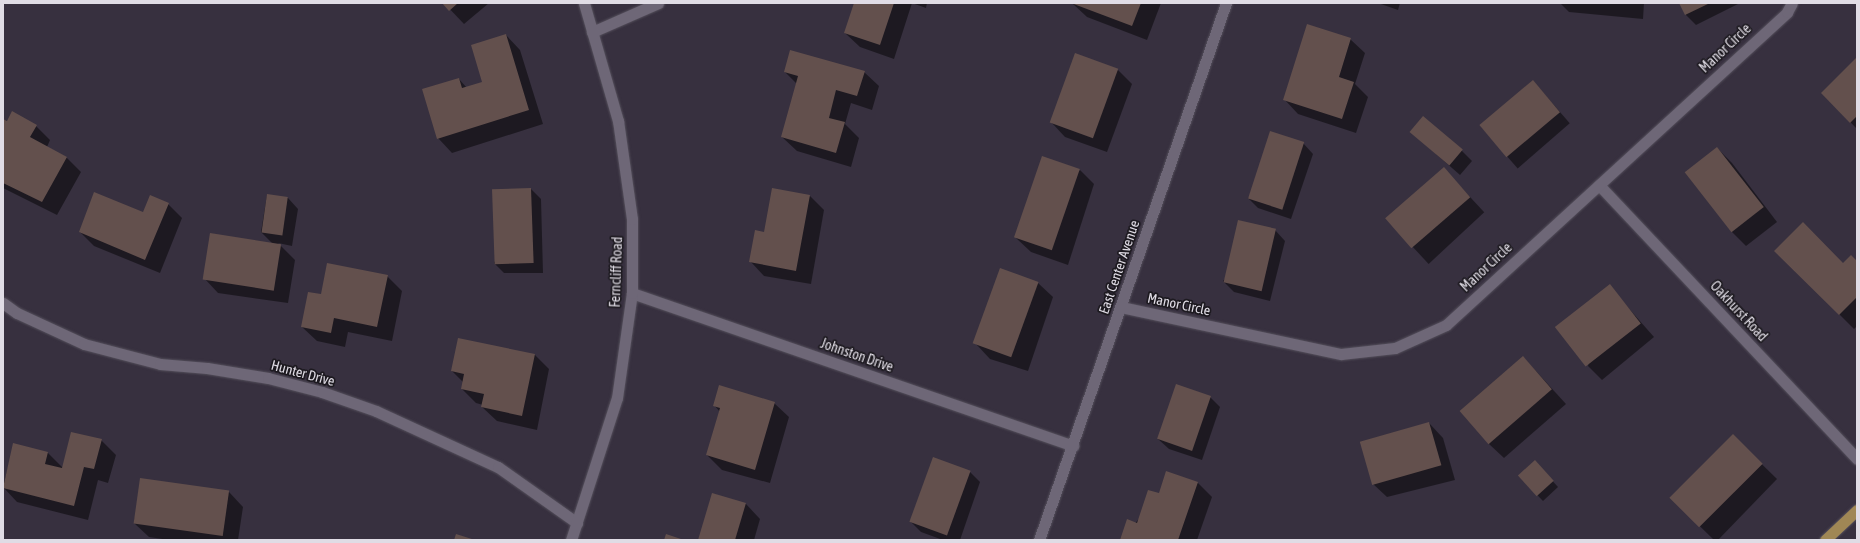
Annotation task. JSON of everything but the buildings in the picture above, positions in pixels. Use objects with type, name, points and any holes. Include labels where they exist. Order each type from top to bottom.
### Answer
[{"type":"main road","points":[[1825,540],[1857,510]]},
{"type":"street","name":"Ferncliff Road","points":[[571,540],[617,398],[632,293],[632,219],[618,121],[584,3]]},
{"type":"street","points":[[592,32],[658,3]]},
{"type":"street","name":"East Center Avenue","points":[[1039,540],[1226,3]]},
{"type":"street","name":"Manor Circle","points":[[1121,307],[1341,354],[1396,348],[1446,325],[1787,12],[1792,3]]},
{"type":"street","name":"Oakhurst Road","points":[[1599,185],[1857,459]]},
{"type":"street","name":"Johnston Drive","points":[[632,293],[1073,446]]},
{"type":"street","name":"Hunter Drive","points":[[3,303],[17,313],[84,344],[160,364],[207,368],[268,378],[322,392],[376,411],[498,467],[577,523]]}]
